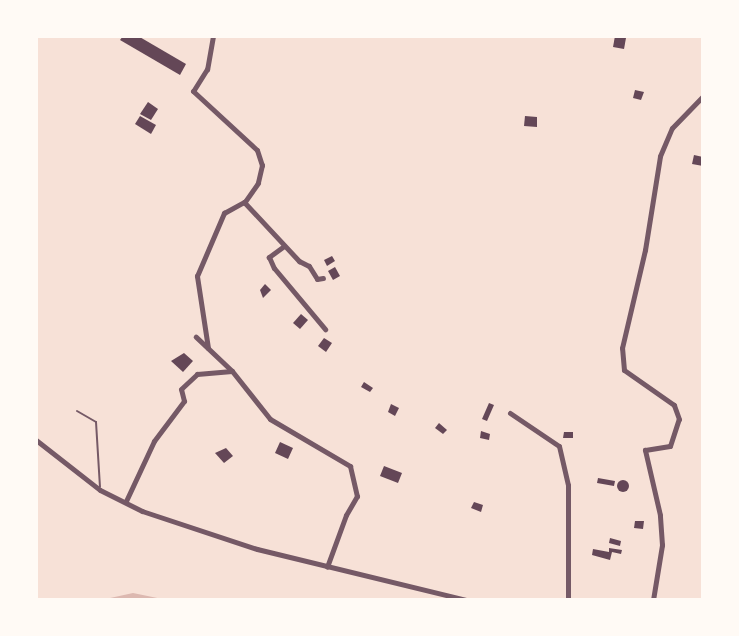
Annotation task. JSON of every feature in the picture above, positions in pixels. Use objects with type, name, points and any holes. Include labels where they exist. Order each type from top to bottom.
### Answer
[{"type":"street","points":[[208,348],[197,276],[220,219],[244,203],[258,183],[262,165],[257,150],[194,91],[207,69],[213,36]]},
{"type":"street","points":[[654,600],[662,545],[660,515],[645,450],[670,446],[679,420],[674,405],[624,370],[622,348],[645,250],[660,156],[672,128],[703,96]]},
{"type":"street","points":[[244,203],[284,246],[309,266],[317,279],[323,278]]},
{"type":"street","points":[[284,246],[269,257],[274,268],[325,329]]},
{"type":"street","points":[[196,337],[232,371],[270,419],[350,466],[357,496],[327,567]]},
{"type":"street","points":[[126,501],[154,441],[184,401],[182,388],[197,374],[232,371]]},
{"type":"street","points":[[510,413],[559,446],[568,485],[568,600]]},
{"type":"street","points":[[36,440],[100,490],[126,501],[142,512],[257,549],[466,600]]},
{"type":"lane","points":[[77,411],[96,422],[100,490]]},
{"type":"shaded area","points":[[133,593],[167,600],[101,600]]},
{"type":"building","points":[[123,36],[138,36],[186,64],[180,75],[120,40]]},
{"type":"building","points":[[615,36],[626,38],[624,49],[613,47]]},
{"type":"building","points":[[635,90],[644,92],[641,100],[633,98]]},
{"type":"building","points":[[148,102],[158,109],[151,120],[140,114]]},
{"type":"building","points":[[140,116],[156,125],[151,134],[135,124]]},
{"type":"building","points":[[525,116],[537,117],[537,127],[524,126]]},
{"type":"building","points":[[694,155],[703,157],[703,166],[692,164]]},
{"type":"building","points":[[332,256],[335,261],[327,266],[324,260]]},
{"type":"building","points":[[335,267],[340,276],[333,280],[328,271]]},
{"type":"building","points":[[265,284],[271,290],[263,298],[260,290]]},
{"type":"building","points":[[301,314],[308,320],[300,329],[293,323]]},
{"type":"building","points":[[324,338],[332,343],[326,352],[318,346]]},
{"type":"building","points":[[184,353],[193,361],[183,372],[171,361]]},
{"type":"building","points":[[364,382],[373,388],[370,392],[361,387]]},
{"type":"building","points":[[489,403],[494,405],[487,421],[482,419]]},
{"type":"building","points":[[391,404],[399,408],[395,416],[388,412]]},
{"type":"building","points":[[439,423],[447,430],[443,434],[435,428]]},
{"type":"building","points":[[481,431],[490,434],[489,440],[480,438]]},
{"type":"building","points":[[564,432],[573,432],[573,438],[563,438]]},
{"type":"building","points":[[280,442],[293,448],[288,459],[275,453]]},
{"type":"building","points":[[226,448],[233,456],[224,463],[215,453]]},
{"type":"building","points":[[384,466],[402,473],[398,483],[380,476]]},
{"type":"building","points":[[598,478],[615,481],[614,486],[597,483]]},
{"type":"building","points":[[623,480],[629,486],[623,492],[617,486]]},
{"type":"building","points":[[474,502],[483,505],[481,512],[471,508]]},
{"type":"building","points":[[635,521],[644,521],[643,529],[634,528]]},
{"type":"building","points":[[610,538],[621,541],[620,546],[609,543]]},
{"type":"building","points":[[609,548],[622,550],[621,554],[612,552],[610,560],[592,555],[593,549],[609,552]]}]
